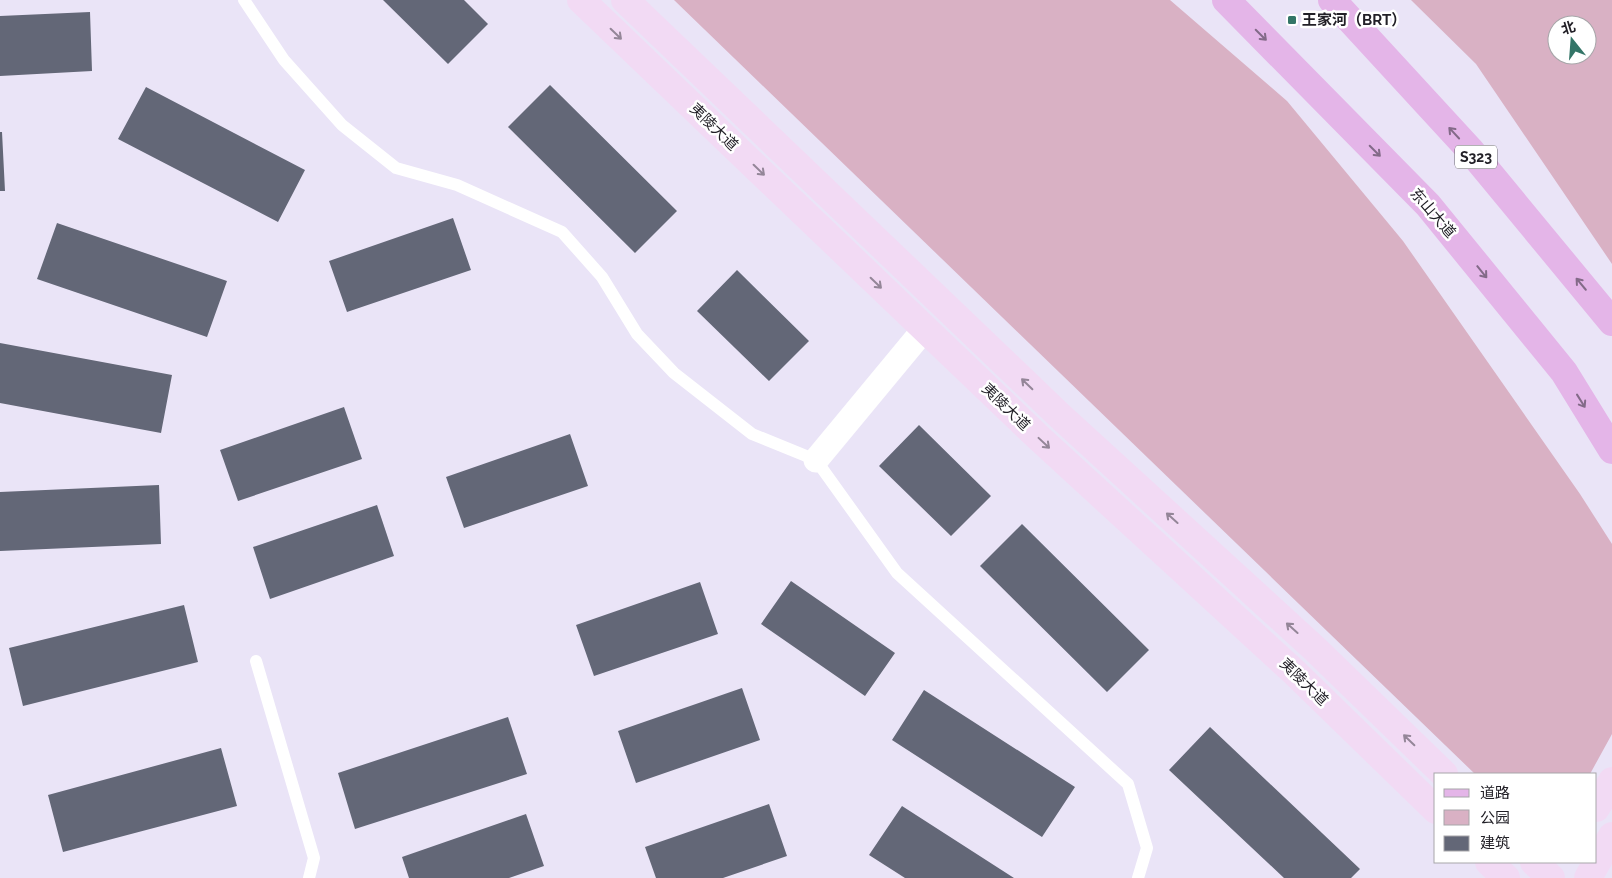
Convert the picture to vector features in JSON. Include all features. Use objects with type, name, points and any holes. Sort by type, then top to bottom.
[{"type":"main road","name":"夷陵大道","points":[[581,0],[1038,438],[1293,671],[1434,808]]},
{"type":"main road","name":"夷陵大道","points":[[625,0],[1060,416],[1315,649],[1443,773]]},
{"type":"main road","name":"东山大道","points":[[1226,0],[1428,205],[1564,372],[1612,450]]},
{"type":"main road","name":"S323","points":[[1332,0],[1470,150],[1612,322]]},
{"type":"main road","points":[[1597,806],[1612,781]]},
{"type":"main road","points":[[1597,862],[1612,836]]},
{"type":"main road","points":[[1490,863],[1506,878]]},
{"type":"main road","points":[[1535,863],[1552,878],[1562,863]]},
{"type":"main road","points":[[1588,878],[1597,863]]},
{"type":"street","points":[[816,460],[922,332],[923,328]]},
{"type":"lane","points":[[244,0],[284,60],[342,125],[396,168],[457,185],[562,232],[602,277],[636,334],[674,373],[752,434],[816,460],[897,573],[1128,784],[1147,848],[1138,878]]},
{"type":"lane","points":[[256,661],[314,858],[310,878]]},
{"type":"green space","points":[[674,0],[1170,0],[1287,101],[1403,241],[1580,494],[1612,544],[1612,734],[1591,773],[1474,773]]},
{"type":"green space","points":[[1411,0],[1612,0],[1612,264],[1476,64]]},
{"type":"building","points":[[383,0],[464,0],[488,24],[448,64]]},
{"type":"building","points":[[90,12],[92,71],[0,76],[0,16]]},
{"type":"building","points":[[550,85],[677,211],[635,253],[508,127]]},
{"type":"building","points":[[146,87],[305,170],[278,222],[118,139]]},
{"type":"building","points":[[0,132],[2,132],[5,191],[0,191]]},
{"type":"building","points":[[453,218],[471,270],[347,312],[329,261]]},
{"type":"building","points":[[57,223],[227,281],[207,337],[37,279]]},
{"type":"building","points":[[737,270],[809,341],[769,381],[697,311]]},
{"type":"building","points":[[0,343],[172,375],[161,433],[0,403]]},
{"type":"building","points":[[344,407],[362,459],[238,501],[220,450]]},
{"type":"building","points":[[919,425],[991,496],[951,536],[879,466]]},
{"type":"building","points":[[570,434],[588,486],[464,528],[446,477]]},
{"type":"building","points":[[159,485],[161,544],[0,551],[0,492]]},
{"type":"building","points":[[377,505],[394,556],[270,599],[253,547]]},
{"type":"building","points":[[1022,524],[1149,650],[1107,692],[980,566]]},
{"type":"building","points":[[791,581],[895,653],[865,696],[761,624]]},
{"type":"building","points":[[700,582],[718,634],[594,676],[576,625]]},
{"type":"building","points":[[184,605],[198,662],[23,706],[9,648]]},
{"type":"building","points":[[742,688],[760,740],[636,783],[618,731]]},
{"type":"building","points":[[924,690],[1075,787],[1042,837],[892,740]]},
{"type":"building","points":[[508,717],[527,774],[355,829],[338,773]]},
{"type":"building","points":[[1210,727],[1360,869],[1351,878],[1284,878],[1169,770]]},
{"type":"building","points":[[221,748],[237,806],[63,852],[48,795]]},
{"type":"building","points":[[769,804],[787,856],[723,878],[656,878],[645,847]]},
{"type":"building","points":[[902,806],[1014,878],[905,878],[869,855]]},
{"type":"building","points":[[526,814],[544,866],[509,878],[409,878],[402,857]]},
{"type":"place","name":"王家河（BRT）","points":[[1292,20]]}]
